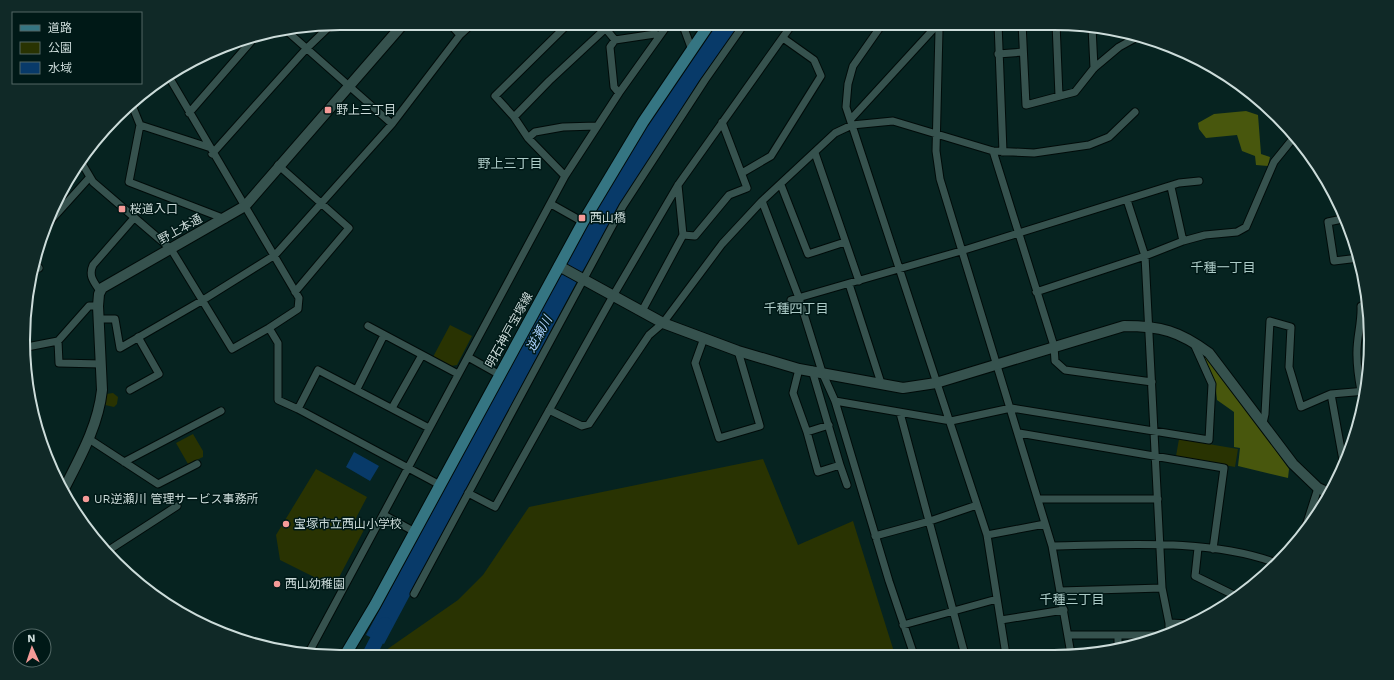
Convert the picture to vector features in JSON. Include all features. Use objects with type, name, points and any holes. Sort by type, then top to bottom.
[{"type":"main road","name":"明石神戸宝塚線","points":[[350,650],[583,222],[636,133],[705,30]]},
{"type":"street","name":"野上本通","points":[[100,291],[105,285],[225,219],[245,206],[278,165],[398,30]]},
{"type":"street","points":[[455,30],[460,35]]},
{"type":"street","points":[[98,319],[115,319],[120,348],[203,300],[275,255],[392,124],[465,30]]},
{"type":"street","points":[[562,30],[495,96],[514,117],[528,138],[565,176]]},
{"type":"street","points":[[514,117],[599,30]]},
{"type":"street","points":[[606,30],[615,40]]},
{"type":"street","points":[[311,648],[565,176],[619,93],[663,30]]},
{"type":"street","points":[[685,30],[692,50]]},
{"type":"street","points":[[414,594],[623,206],[705,80],[740,30]]},
{"type":"street","points":[[468,493],[495,506],[613,296],[678,185],[788,30]]},
{"type":"street","points":[[878,30],[853,66],[848,84],[846,107],[936,383],[951,421],[987,535],[1005,650]]},
{"type":"street","points":[[549,410],[582,426],[590,424],[649,336],[663,323],[722,244],[762,201],[835,134],[852,122],[934,30]]},
{"type":"street","points":[[940,30],[936,151],[940,179],[996,365],[1011,408],[1044,524],[1052,546],[1070,649]]},
{"type":"street","points":[[998,30],[1002,152]]},
{"type":"street","points":[[1022,30],[1026,105],[1075,92],[1094,68],[1119,47],[1131,40]]},
{"type":"street","points":[[1056,30],[1059,96]]},
{"type":"street","points":[[212,154],[306,49],[325,31]]},
{"type":"street","points":[[1092,33],[1094,68]]},
{"type":"street","points":[[291,34],[348,87],[392,124]]},
{"type":"street","points":[[619,93],[614,87],[609,49],[615,40],[655,34],[659,36]]},
{"type":"street","points":[[742,173],[771,156],[821,76],[814,60],[783,38]]},
{"type":"street","points":[[189,113],[249,44]]},
{"type":"street","points":[[998,54],[1023,52]]},
{"type":"street","points":[[83,166],[90,178],[134,218],[171,248],[232,349],[269,328],[298,309],[299,298],[275,255],[212,154],[170,81]]},
{"type":"street","points":[[134,109],[140,125],[129,182],[225,219]]},
{"type":"street","points":[[852,122],[893,121],[993,151],[1034,153],[1089,145],[1109,137],[1135,112]]},
{"type":"street","points":[[683,235],[695,236],[729,195],[747,188],[722,122]]},
{"type":"street","points":[[140,125],[208,147]]},
{"type":"street","points":[[528,138],[535,132],[570,127],[597,126]]},
{"type":"street","points":[[1036,292],[1145,256],[1184,241],[1205,235],[1237,232],[1246,227],[1274,162],[1291,141]]},
{"type":"street","points":[[993,151],[1017,233],[1054,346],[1055,361],[1065,370],[1152,382]]},
{"type":"street","points":[[815,153],[844,242],[859,281]]},
{"type":"street","points":[[278,165],[349,228],[295,292]]},
{"type":"street","points":[[57,214],[90,178]]},
{"type":"street","points":[[791,300],[961,251],[1171,187],[1179,183],[1199,181]]},
{"type":"street","points":[[642,311],[683,235],[678,185]]},
{"type":"street","points":[[780,185],[808,254],[844,242]]},
{"type":"street","points":[[1171,187],[1184,241]]},
{"type":"street","points":[[1127,200],[1145,256],[1150,326],[1162,588],[1169,628]]},
{"type":"street","points":[[762,201],[799,298],[829,425],[847,485]]},
{"type":"street","points":[[551,204],[583,222]]},
{"type":"street","points":[[66,485],[89,439],[101,402],[102,390],[98,319],[100,291],[92,280],[91,270],[93,265],[134,218]]},
{"type":"street","points":[[1339,220],[1328,222],[1334,261],[1353,259]]},
{"type":"street","points":[[559,266],[584,278],[613,296],[663,323],[738,352],[799,369],[817,371],[903,388],[936,383],[1124,326],[1150,326],[1177,333],[1193,341],[1209,353],[1293,464],[1318,488],[1324,491]]},
{"type":"street","points":[[850,284],[882,383]]},
{"type":"street","points":[[30,346],[58,341],[89,306],[98,306]]},
{"type":"street","points":[[1361,380],[1357,356],[1359,332],[1362,320],[1362,306]]},
{"type":"street","points":[[1263,423],[1265,414],[1270,321],[1291,327],[1289,367],[1301,407],[1331,394],[1359,391]]},
{"type":"street","points":[[368,326],[458,374]]},
{"type":"street","points":[[269,328],[278,343],[278,400],[298,408],[440,485]]},
{"type":"street","points":[[357,389],[384,335]]},
{"type":"street","points":[[130,390],[159,374],[138,337]]},
{"type":"street","points":[[704,338],[695,363],[719,438],[760,426],[738,352]]},
{"type":"street","points":[[58,341],[59,363],[101,364]]},
{"type":"street","points":[[835,401],[951,421],[1011,408],[1208,440],[1212,384],[1193,341]]},
{"type":"street","points":[[392,408],[422,355]]},
{"type":"street","points":[[468,357],[500,374]]},
{"type":"street","points":[[799,369],[793,393],[807,432],[818,472],[840,465]]},
{"type":"street","points":[[298,408],[318,370],[357,389],[429,428]]},
{"type":"street","points":[[817,371],[835,401],[912,650]]},
{"type":"street","points":[[1331,394],[1342,454]]},
{"type":"street","points":[[124,462],[221,411]]},
{"type":"street","points":[[900,413],[964,650]]},
{"type":"street","points":[[807,432],[829,425]]},
{"type":"street","points":[[1018,433],[1224,468],[1213,549]]},
{"type":"street","points":[[89,439],[158,484],[197,464]]},
{"type":"street","points":[[1309,516],[1318,488]]},
{"type":"street","points":[[1038,499],[1158,499]]},
{"type":"street","points":[[876,536],[930,521],[977,505]]},
{"type":"street","points":[[111,549],[177,506]]},
{"type":"street","points":[[384,515],[415,532]]},
{"type":"street","points":[[987,535],[1044,524]]},
{"type":"street","points":[[1052,546],[1160,544],[1253,554],[1271,561]]},
{"type":"street","points":[[1198,548],[1196,576],[1232,594]]},
{"type":"street","points":[[1060,591],[1162,588]]},
{"type":"street","points":[[904,625],[997,598]]},
{"type":"street","points":[[1001,620],[1064,610]]},
{"type":"street","points":[[1169,623],[1179,623]]},
{"type":"street","points":[[1118,635],[1118,643]]},
{"type":"street","points":[[1069,636],[1150,635]]},
{"type":"green space","points":[[1246,111],[1258,115],[1261,154],[1270,157],[1268,166],[1256,165],[1255,156],[1242,151],[1237,135],[1206,138],[1199,129],[1198,123],[1214,114]]},
{"type":"green space","points":[[450,325],[472,336],[457,365],[451,366],[433,357]]},
{"type":"green space","points":[[1201,351],[1209,357],[1289,469],[1288,478],[1238,466],[1240,448],[1234,447],[1234,412],[1217,400],[1215,382]]},
{"type":"green space","points":[[113,393],[118,397],[117,404],[114,407],[105,405],[106,394]]},
{"type":"green space","points":[[193,434],[203,451],[203,457],[188,464],[176,443]]},
{"type":"green space","points":[[1179,439],[1238,449],[1235,467],[1176,456]]},
{"type":"green space","points":[[763,459],[798,545],[853,521],[893,650],[386,650],[458,600],[483,575],[529,507]]},
{"type":"green space","points":[[316,469],[367,497],[355,520],[366,526],[334,587],[280,560],[276,535]]},
{"type":"water","points":[[711,30],[736,30],[699,81],[582,272],[384,644],[366,635],[566,263],[640,133]]},
{"type":"water","points":[[354,452],[379,466],[370,481],[346,467]]},
{"type":"waterway","name":"逆瀬川","points":[[372,650],[385,624]]},
{"type":"place","name":"野上三丁目","points":[[328,110]]},
{"type":"place","name":"桜道入口","points":[[122,209]]},
{"type":"place","name":"西山橋","points":[[582,218]]},
{"type":"place","name":"UR逆瀬川 管理サービス事務所","points":[[86,499]]},
{"type":"place","name":"宝塚市立西山小学校","points":[[286,524]]},
{"type":"place","name":"西山幼稚園","points":[[277,584]]},
{"type":"district","name":"野上三丁目","points":[[510,163]]},
{"type":"district","name":"千種一丁目","points":[[1223,267]]},
{"type":"district","name":"千種四丁目","points":[[796,308]]},
{"type":"district","name":"千種三丁目","points":[[1072,599]]}]
